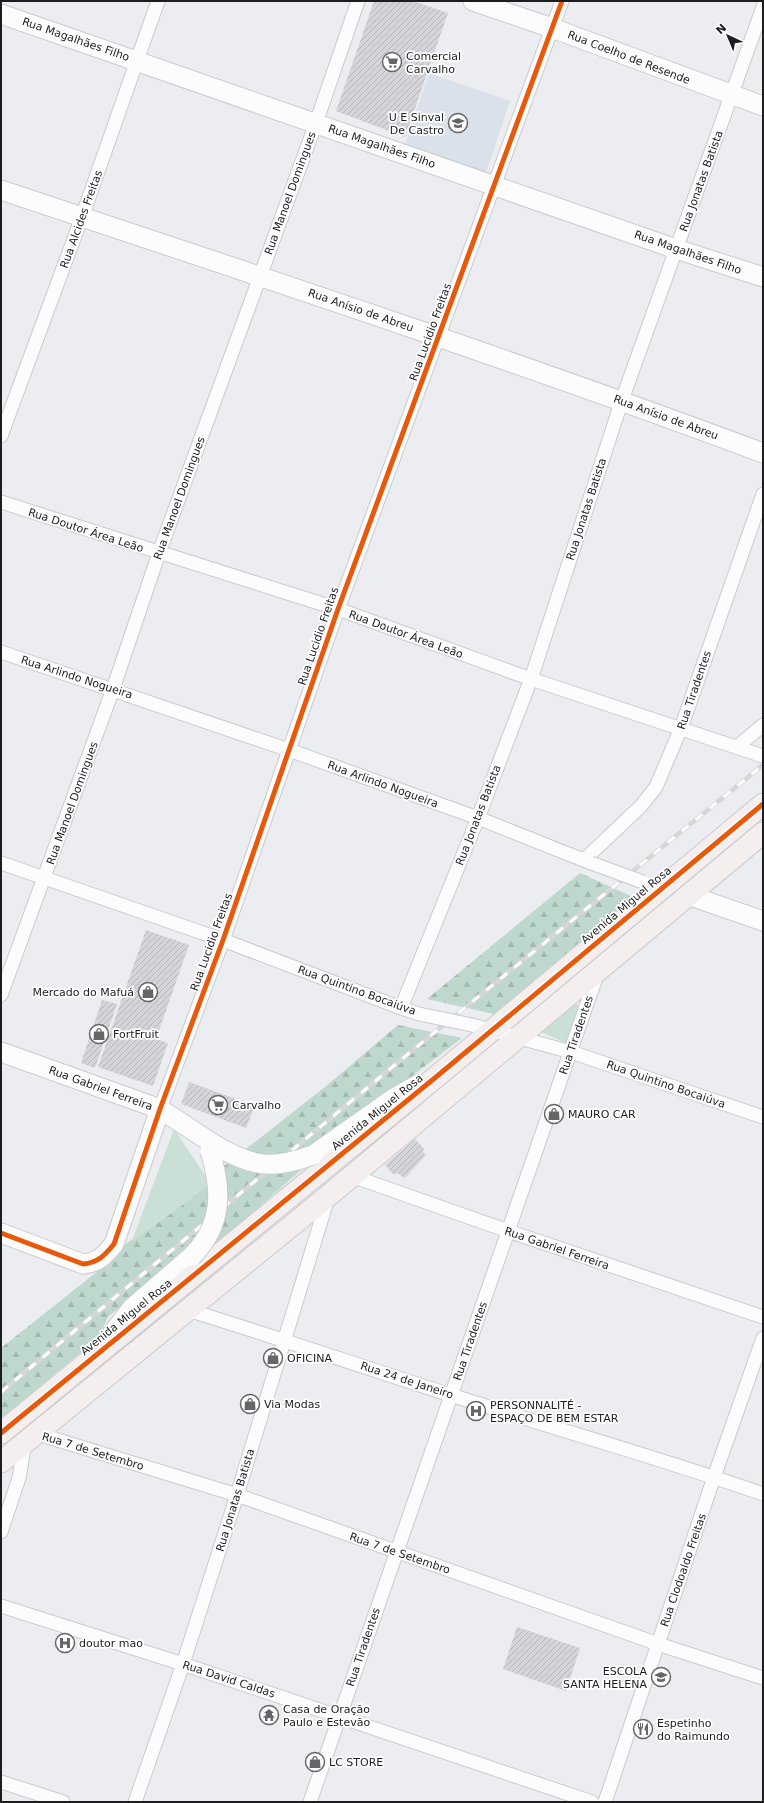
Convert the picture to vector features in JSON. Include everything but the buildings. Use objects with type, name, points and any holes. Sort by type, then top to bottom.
[{"type":"main road","name":"Rua Coelho de Resende","points":[[473,1],[552,28],[732,96],[763,106]]},
{"type":"main road","name":"Rua Magalhães Filho","points":[[1,14],[494,184],[676,249],[763,277]]},
{"type":"main road","name":"Rua Anísio de Abreu","points":[[1,190],[440,337],[622,400],[763,453]]},
{"type":"main road","name":"Avenida Miguel Rosa","points":[[1,1432],[492,1030],[763,804]]},
{"type":"main road","points":[[1,1462],[328,1196],[763,833]]},
{"type":"main road","name":"Rua Arlindo Nogueira","points":[[688,896],[763,921]]},
{"type":"main road","name":"Rua Gabriel Ferreira","points":[[1,1052],[160,1109],[209,1144],[235,1157],[258,1164],[281,1164],[313,1155],[394,1098],[412,1087],[436,1076]]},
{"type":"main road","name":"Rua Lucidio Freitas","points":[[1,1232],[83,1264],[92,1263],[104,1256],[114,1244],[160,1109]]},
{"type":"main road","points":[[99,1352],[132,1308],[192,1256],[206,1239],[216,1214],[219,1201],[217,1174],[209,1144]]},
{"type":"street","name":"Rua Alcides Freitas","points":[[1,436],[82,217],[158,1]]},
{"type":"street","name":"Rua Manoel Domingues","points":[[1,995],[113,689],[159,553],[316,123],[358,1]]},
{"type":"street","name":"Rua Lucidio Freitas","points":[[160,1109],[223,940],[338,610],[440,337],[494,184],[562,1]]},
{"type":"street","name":"Rua Jonatas Batista","points":[[401,1008],[478,818],[531,679],[622,400],[763,7]]},
{"type":"street","name":"Rua Tiradentes","points":[[588,862],[641,806],[656,787],[681,728],[763,494]]},
{"type":"street","name":"Rua Doutor Área Leão","points":[[1,502],[338,610],[531,679],[763,756]]},
{"type":"street","name":"Rua Arlindo Nogueira","points":[[1,652],[289,750],[478,818],[588,862],[643,882],[688,896]]},
{"type":"street","points":[[736,747],[763,725]]},
{"type":"street","name":"Rua Quintino Bocaiúva","points":[[1,863],[223,940],[401,1008],[419,1014],[518,1036],[571,1052],[763,1117]]},
{"type":"street","name":"Rua Tiradentes","points":[[310,1802],[598,971]]},
{"type":"street","name":"Rua Gabriel Ferreira","points":[[352,1176],[508,1231],[763,1317]]},
{"type":"street","name":"Rua Jonatas Batista","points":[[135,1802],[183,1664],[237,1495],[283,1339],[328,1196]]},
{"type":"street","name":"Rua 24 de Janeiro","points":[[188,1310],[283,1339],[451,1395],[714,1477],[763,1494]]},
{"type":"street","name":"Rua Clodoaldo Freitas","points":[[605,1802],[714,1477],[763,1338]]},
{"type":"street","points":[[1,1532],[20,1478],[30,1438]]},
{"type":"street","name":"Rua 7 de Setembro","points":[[30,1438],[237,1495],[658,1644],[763,1678]]},
{"type":"street","name":"Rua David Caldas","points":[[1,1606],[340,1716],[592,1802]]},
{"type":"street","points":[[1,1782],[63,1802]]},
{"type":"shaded area","name":"U E Sinval De Castro","points":[[429,73],[510,101],[486,173],[405,144]]},
{"type":"green space","points":[[580,873],[633,897],[494,1014],[427,999]]},
{"type":"green space","points":[[573,1003],[578,1005],[578,1008],[566,1043],[541,1032]]},
{"type":"green space","points":[[398,1025],[462,1038],[325,1142],[306,1152],[301,1170],[210,1250],[194,1248],[108,1317],[98,1338],[1,1419],[1,1348],[98,1271],[115,1253],[325,1087]]},
{"type":"green space","points":[[174,1129],[211,1184],[131,1243]]},
{"type":"railway","points":[[1,1392],[408,1054],[763,765]]},
{"type":"cycle path","points":[[1,1233],[83,1264],[93,1262],[101,1258],[114,1244],[160,1109],[223,940],[338,609],[562,1]]},
{"type":"cycle path","points":[[1,1433],[436,1077],[763,804]]},
{"type":"place","name":"Comercial Carvalho","points":[[392,62]]},
{"type":"place","name":"U E Sinval De Castro","points":[[458,123]]},
{"type":"place","name":"Mercado do Mafuá","points":[[148,992]]},
{"type":"place","name":"FortFruit","points":[[99,1034]]},
{"type":"place","name":"Carvalho","points":[[218,1105]]},
{"type":"place","name":"MAURO CAR","points":[[554,1114]]},
{"type":"place","name":"OFICINA","points":[[273,1358]]},
{"type":"place","name":"Via Modas","points":[[250,1404]]},
{"type":"place","name":"PERSONNALITÉ - ESPAÇO DE BEM ESTAR","points":[[476,1411]]},
{"type":"place","name":"doutor mao","points":[[65,1643]]},
{"type":"place","name":"ESCOLA SANTA HELENA","points":[[661,1677]]},
{"type":"place","name":"Casa de Oração Paulo e Estevão","points":[[269,1715]]},
{"type":"place","name":"Espetinho do Raimundo","points":[[643,1729]]},
{"type":"place","name":"LC STORE","points":[[315,1762]]}]
